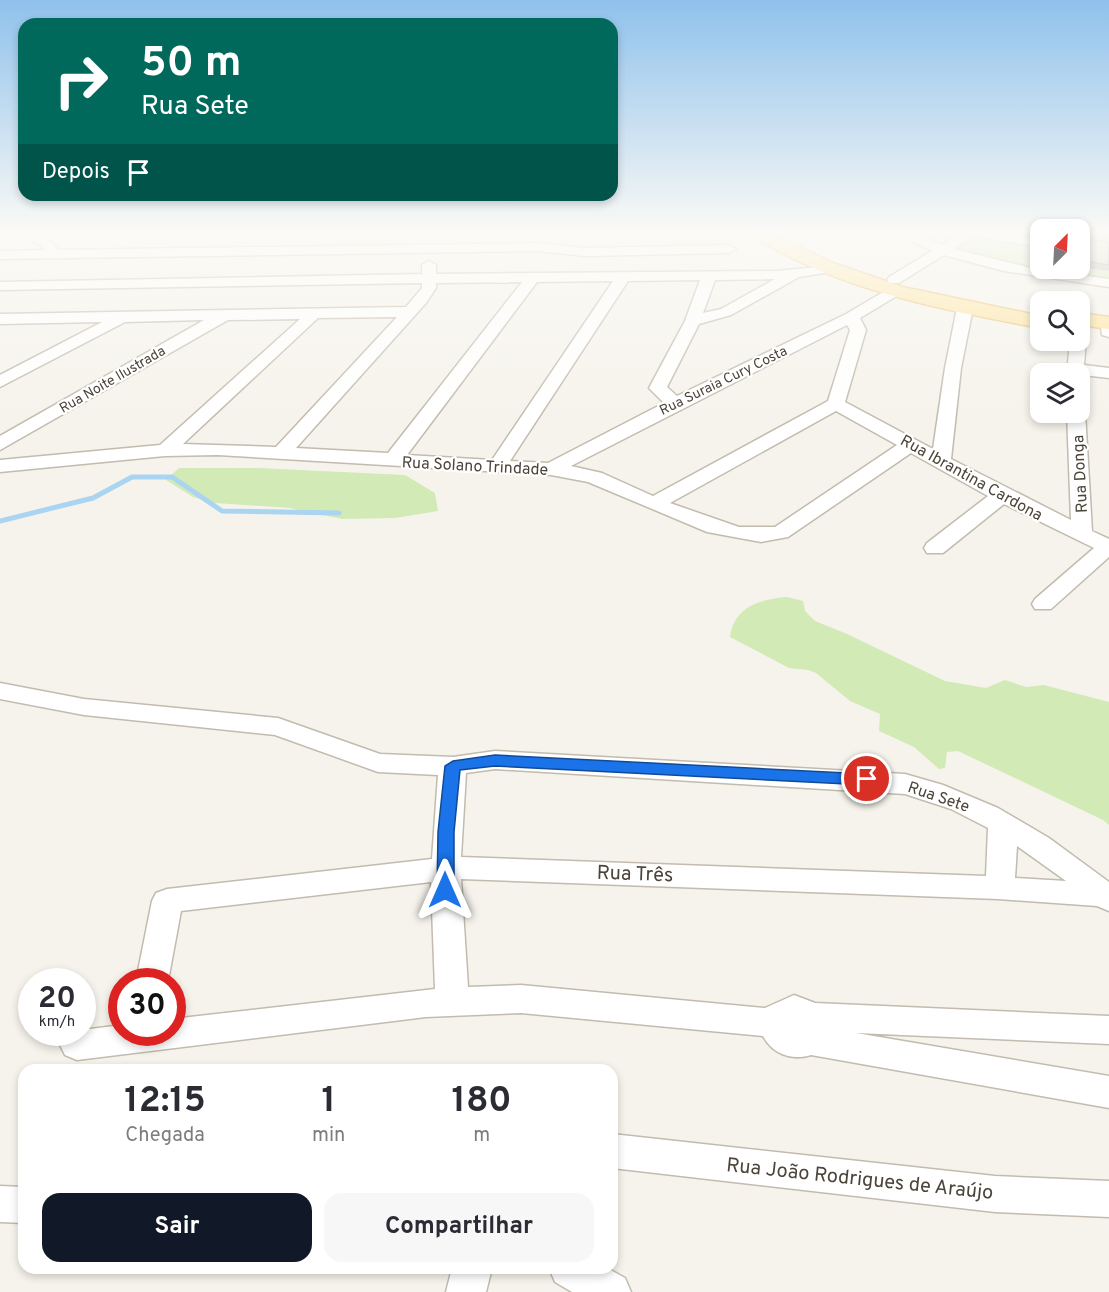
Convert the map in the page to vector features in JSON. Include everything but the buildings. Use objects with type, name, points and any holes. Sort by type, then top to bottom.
[{"type":"main road","points":[[921,294],[965,308],[1030,320]]},
{"type":"main road","points":[[939,294],[1030,312]]},
{"type":"main road","points":[[1090,323],[1109,328]]},
{"type":"main road","points":[[1090,329],[1109,328]]},
{"type":"street","points":[[0,328],[69,294]]},
{"type":"street","points":[[280,454],[424,294]]},
{"type":"street","points":[[393,460],[520,294]]},
{"type":"street","points":[[498,465],[612,294]]},
{"type":"street","points":[[675,404],[658,388],[695,315],[702,294]]},
{"type":"street","points":[[695,315],[716,316],[761,294]]},
{"type":"street","name":"Rua Suraia Cury Costa","points":[[551,469],[675,404],[851,317],[882,294]]},
{"type":"street","points":[[941,460],[953,368],[965,308]]},
{"type":"street","points":[[0,319],[410,312]]},
{"type":"street","points":[[165,450],[314,314]]},
{"type":"street","name":"Rua Noite Ilustrada","points":[[0,444],[225,315]]},
{"type":"street","points":[[0,382],[124,316]]},
{"type":"street","points":[[653,504],[836,404],[858,330],[851,317]]},
{"type":"street","points":[[1090,372],[1109,373]]},
{"type":"street","name":"Rua Ibrantina Cardona","points":[[836,404],[1002,495],[1108,547]]},
{"type":"street","name":"Rua Donga","points":[[1077,423],[1082,536]]},
{"type":"street","name":"Rua Solano Trindade","points":[[0,466],[165,450],[218,449],[551,469],[590,476],[653,504],[747,535],[774,535],[912,444]]},
{"type":"street","points":[[935,548],[1002,495]]},
{"type":"street","points":[[1043,604],[1108,547]]},
{"type":"street","name":"Rua Sete","points":[[0,691],[84,707],[278,727],[378,763],[453,766],[495,760],[886,781],[946,795],[1002,823],[1035,843],[1107,897]]},
{"type":"street","points":[[453,766],[445,869],[453,1001]]},
{"type":"street","points":[[998,888],[1003,867],[1002,823]]},
{"type":"street","name":"Rua Três","points":[[154,968],[167,901],[445,869],[485,867],[998,888],[1107,897]]},
{"type":"street","points":[[186,1030],[453,1001],[521,999],[775,1023],[784,1039],[803,1044],[811,1029]]},
{"type":"street","points":[[811,1029],[1109,1030]]},
{"type":"street","points":[[811,1029],[1109,1092]]},
{"type":"street","name":"Rua João Rodrigues de Araújo","points":[[618,1152],[995,1194],[1109,1199]]},
{"type":"street","points":[[0,1204],[18,1205]]},
{"type":"street","points":[[466,1292],[470,1274]]},
{"type":"street","points":[[580,1274],[611,1292]]},
{"type":"green space","points":[[179,468],[258,468],[405,475],[435,493],[438,511],[395,518],[342,519],[290,508],[215,503],[193,497],[166,480]]},
{"type":"green space","points":[[787,597],[803,601],[805,611],[815,621],[945,681],[986,688],[1005,680],[1026,687],[1044,685],[1109,702],[1109,825],[1103,820],[958,751],[947,752],[945,768],[939,769],[914,747],[879,731],[880,714],[850,701],[816,673],[789,668],[730,637],[737,618],[750,606]]},
{"type":"waterway","points":[[0,521],[93,498],[132,477],[172,477],[222,511],[339,513]]},
{"type":"route","points":[[445,890],[446,832],[453,766],[495,760],[867,779]]}]
